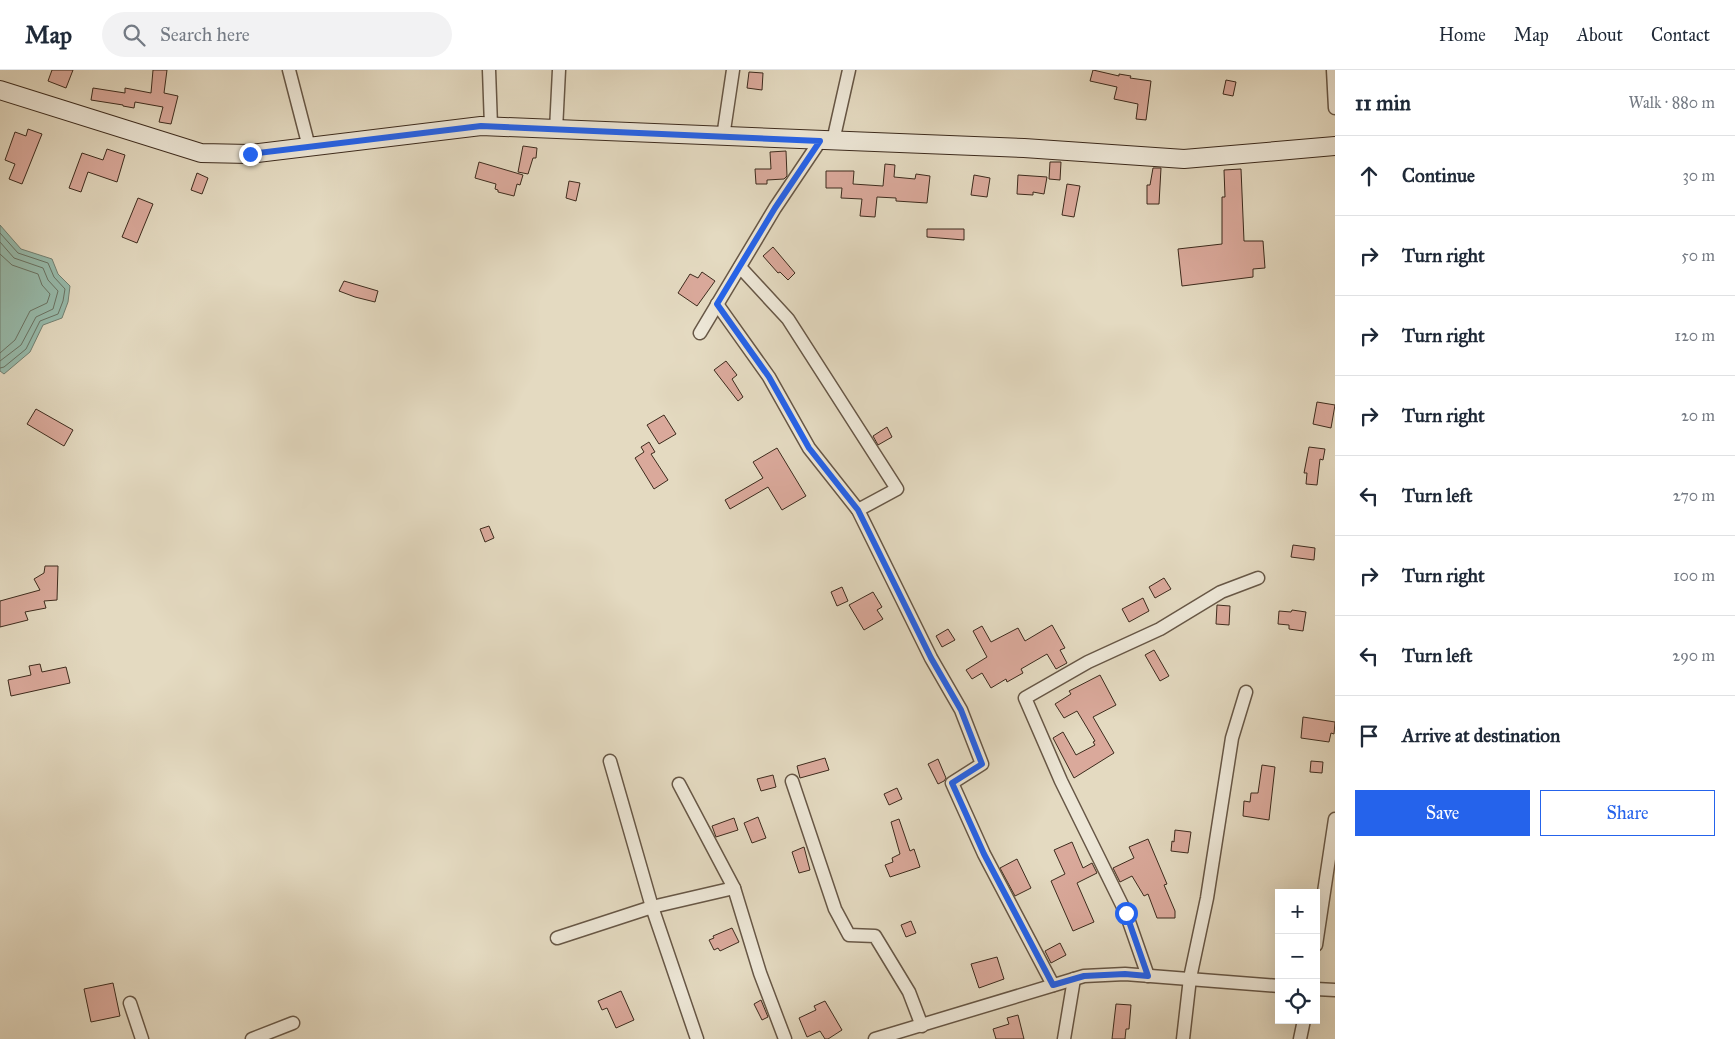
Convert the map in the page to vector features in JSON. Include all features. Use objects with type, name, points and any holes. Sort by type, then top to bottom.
[{"type":"street","points":[[288,70],[309,147]]},
{"type":"street","points":[[489,70],[491,126]]},
{"type":"street","points":[[556,130],[559,70]]},
{"type":"street","points":[[723,137],[733,70]]},
{"type":"street","points":[[700,332],[775,208],[827,141],[849,70]]},
{"type":"street","points":[[1333,70],[1335,108]]},
{"type":"street","points":[[0,90],[201,153],[250,154],[481,126],[1024,148],[1184,160],[1335,146]]},
{"type":"street","points":[[740,267],[788,319],[897,490],[858,510]]},
{"type":"street","points":[[717,304],[769,377],[809,448],[858,510],[931,658],[961,710],[982,764],[952,783],[984,854],[1053,985]]},
{"type":"street","points":[[1148,976],[1126,913],[1061,781],[1025,698],[1088,662],[1160,629],[1221,592],[1258,578]]},
{"type":"street","points":[[1183,1039],[1190,978],[1207,898],[1232,738],[1246,692]]},
{"type":"street","points":[[610,761],[652,907],[698,1039]]},
{"type":"street","points":[[792,781],[835,909],[849,935],[875,936],[910,992],[922,1026]]},
{"type":"street","points":[[679,784],[734,888],[760,973],[785,1039]]},
{"type":"street","points":[[1318,934],[1335,819]]},
{"type":"street","points":[[558,938],[652,907],[734,888]]},
{"type":"street","points":[[883,1038],[1084,976],[1117,974],[1275,986]]},
{"type":"street","points":[[1064,1039],[1074,979]]},
{"type":"street","points":[[1320,989],[1335,990]]},
{"type":"street","points":[[130,1003],[142,1039]]},
{"type":"street","points":[[252,1039],[292,1023]]},
{"type":"street","points":[[1300,1039],[1303,1024]]},
{"type":"water","points":[[0,225],[21,249],[52,259],[58,274],[70,286],[68,302],[62,318],[43,325],[30,352],[4,374],[0,371]]},
{"type":"building","points":[[52,70],[73,70],[66,88],[48,81]]},
{"type":"building","points":[[153,70],[167,70],[164,93],[178,96],[171,124],[159,122],[163,107],[135,102],[134,108],[91,100],[93,88],[125,93],[125,88],[151,93]]},
{"type":"building","points":[[1093,70],[1151,81],[1146,120],[1136,119],[1138,104],[1114,99],[1117,87],[1090,81]]},
{"type":"building","points":[[749,72],[763,73],[762,90],[747,88]]},
{"type":"building","points":[[1226,80],[1236,82],[1233,96],[1223,94]]},
{"type":"building","points":[[28,129],[42,134],[22,184],[9,179],[15,164],[5,160],[15,132],[26,136]]},
{"type":"building","points":[[523,146],[537,148],[536,158],[533,158],[528,174],[518,172]]},
{"type":"building","points":[[107,149],[125,155],[117,182],[88,172],[81,192],[69,188],[82,153],[103,160]]},
{"type":"building","points":[[786,151],[787,176],[784,179],[767,180],[767,184],[756,184],[755,169],[771,169],[770,152]]},
{"type":"building","points":[[479,162],[523,175],[520,185],[517,184],[514,196],[498,192],[495,189],[496,184],[475,178]]},
{"type":"building","points":[[1050,162],[1061,162],[1060,180],[1049,179]]},
{"type":"building","points":[[885,164],[895,165],[894,177],[915,179],[916,174],[930,176],[927,203],[896,201],[896,198],[877,197],[875,217],[860,216],[862,199],[841,198],[842,188],[826,188],[826,171],[854,171],[853,184],[883,186]]},
{"type":"building","points":[[1153,168],[1161,168],[1159,204],[1147,204],[1147,185],[1150,185]]},
{"type":"building","points":[[1241,169],[1244,241],[1263,241],[1265,268],[1253,269],[1253,277],[1182,286],[1178,249],[1222,244],[1222,197],[1225,197],[1224,170]]},
{"type":"building","points":[[197,173],[208,178],[202,194],[191,190]]},
{"type":"building","points":[[974,175],[990,178],[987,197],[971,195]]},
{"type":"building","points":[[1018,175],[1047,177],[1044,194],[1033,192],[1033,195],[1017,194]]},
{"type":"building","points":[[569,181],[580,183],[576,201],[566,198]]},
{"type":"building","points":[[1067,184],[1080,186],[1074,217],[1062,215]]},
{"type":"building","points":[[138,198],[153,204],[137,243],[122,237]]},
{"type":"building","points":[[927,229],[964,229],[964,240],[927,237]]},
{"type":"building","points":[[773,247],[795,273],[788,280],[780,272],[778,273],[763,256]]},
{"type":"building","points":[[702,272],[715,281],[697,306],[678,293],[690,274],[698,278]]},
{"type":"building","points":[[344,281],[378,291],[375,302],[339,291]]},
{"type":"building","points":[[726,361],[737,375],[732,379],[743,397],[738,401],[714,370]]},
{"type":"building","points":[[1317,402],[1335,405],[1331,428],[1313,424]]},
{"type":"building","points":[[36,409],[73,430],[64,446],[27,424]]},
{"type":"building","points":[[664,415],[676,434],[659,444],[647,425]]},
{"type":"building","points":[[887,427],[892,437],[878,445],[873,436]]},
{"type":"building","points":[[649,442],[655,452],[651,454],[668,480],[654,489],[635,458],[644,452],[641,447]]},
{"type":"building","points":[[1309,447],[1325,449],[1323,460],[1320,459],[1317,485],[1306,484],[1307,473],[1304,473]]},
{"type":"building","points":[[777,448],[806,496],[782,510],[768,487],[730,509],[725,500],[763,478],[753,462]]},
{"type":"building","points":[[489,526],[494,538],[485,542],[480,529]]},
{"type":"building","points":[[1293,545],[1315,548],[1314,560],[1291,557]]},
{"type":"building","points":[[45,566],[58,566],[57,600],[44,601],[46,608],[25,612],[28,620],[0,627],[0,601],[40,590],[34,579],[44,573]]},
{"type":"building","points":[[1164,578],[1171,589],[1155,598],[1149,587]]},
{"type":"building","points":[[842,587],[848,601],[837,606],[831,592]]},
{"type":"building","points":[[873,592],[882,607],[877,610],[883,619],[864,630],[849,605]]},
{"type":"building","points":[[1143,598],[1149,611],[1129,622],[1122,609]]},
{"type":"building","points":[[1217,605],[1230,606],[1229,625],[1216,624]]},
{"type":"building","points":[[1292,610],[1306,612],[1303,631],[1289,629],[1289,625],[1278,624],[1279,611],[1291,612]]},
{"type":"building","points":[[1052,625],[1065,648],[1060,650],[1067,663],[1056,669],[1047,654],[1021,669],[1023,673],[1007,682],[1006,679],[991,688],[982,673],[972,679],[966,670],[987,657],[973,631],[982,626],[991,642],[1018,628],[1025,641]]},
{"type":"building","points":[[948,629],[955,640],[942,647],[936,636]]},
{"type":"building","points":[[1154,650],[1169,676],[1160,681],[1145,655]]},
{"type":"building","points":[[40,664],[42,672],[66,667],[70,683],[11,696],[8,680],[31,675],[29,666]]},
{"type":"building","points":[[1100,675],[1116,705],[1093,717],[1114,753],[1074,778],[1053,738],[1063,732],[1076,755],[1095,745],[1093,742],[1095,741],[1077,711],[1064,718],[1055,704],[1071,694],[1069,691]]},
{"type":"building","points":[[1303,717],[1335,722],[1334,734],[1331,733],[1329,742],[1301,738]]},
{"type":"building","points":[[825,758],[829,770],[800,778],[797,766]]},
{"type":"building","points":[[938,759],[946,778],[938,784],[928,764]]},
{"type":"building","points":[[1311,761],[1323,762],[1322,773],[1310,772]]},
{"type":"building","points":[[1262,765],[1275,767],[1269,820],[1243,816],[1244,801],[1250,802],[1251,793],[1258,793]]},
{"type":"building","points":[[773,775],[776,787],[761,791],[757,779]]},
{"type":"building","points":[[897,788],[902,799],[889,805],[884,794]]},
{"type":"building","points":[[758,817],[766,838],[752,843],[744,823]]},
{"type":"building","points":[[734,818],[738,830],[716,837],[712,826]]},
{"type":"building","points":[[899,819],[910,851],[914,849],[920,867],[890,877],[885,865],[893,862],[892,858],[900,854],[891,822]]},
{"type":"building","points":[[1175,830],[1191,832],[1188,853],[1171,851]]},
{"type":"building","points":[[1148,839],[1167,884],[1164,885],[1175,911],[1175,918],[1157,918],[1148,894],[1144,896],[1132,876],[1120,882],[1113,868],[1134,858],[1129,847]]},
{"type":"building","points":[[1072,842],[1083,868],[1092,863],[1097,873],[1077,883],[1094,922],[1073,931],[1051,881],[1065,874],[1054,850]]},
{"type":"building","points":[[804,847],[810,870],[799,873],[792,852]]},
{"type":"building","points":[[1017,859],[1031,888],[1015,896],[1000,868]]},
{"type":"building","points":[[911,921],[916,933],[906,937],[901,925]]},
{"type":"building","points":[[732,928],[739,942],[720,951],[718,948],[714,950],[709,940],[714,938],[713,936]]},
{"type":"building","points":[[1060,943],[1066,955],[1051,963],[1045,951]]},
{"type":"building","points":[[997,957],[1004,979],[979,988],[971,964]]},
{"type":"building","points":[[113,983],[120,1016],[91,1022],[84,989]]},
{"type":"building","points":[[621,991],[634,1020],[616,1028],[607,1008],[602,1010],[598,1001]]},
{"type":"building","points":[[761,1000],[768,1017],[762,1020],[754,1004]]},
{"type":"building","points":[[825,1001],[842,1030],[828,1039],[825,1039],[820,1031],[807,1037],[799,1018],[816,1010],[814,1006]]},
{"type":"building","points":[[1116,1004],[1131,1005],[1129,1029],[1126,1029],[1125,1039],[1112,1039]]},
{"type":"building","points":[[1018,1015],[1024,1039],[996,1039],[993,1029],[1009,1024],[1007,1018]]},
{"type":"route","points":[[250,154],[481,126],[820,141],[775,208],[717,304],[769,377],[809,448],[858,510],[931,658],[961,710],[982,764],[952,783],[984,854],[1053,985],[1084,976],[1125,974],[1148,976],[1126,913]]}]
